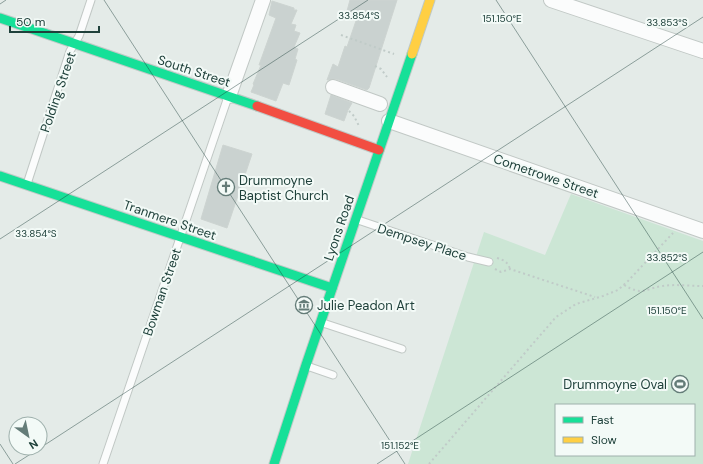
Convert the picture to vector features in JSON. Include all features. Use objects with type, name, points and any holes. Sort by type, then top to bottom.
[{"type":"street","name":"Bowman Street","points":[[229,97],[263,0]]},
{"type":"street","name":"Lyons Road","points":[[275,462],[306,365],[430,0]]},
{"type":"street","points":[[551,0],[703,51]]},
{"type":"street","name":"South Street","points":[[0,18],[379,150]]},
{"type":"street","points":[[333,87],[380,104]]},
{"type":"street","name":"Cometrowe Street","points":[[389,121],[703,231]]},
{"type":"street","name":"Tranmere Street","points":[[0,176],[27,184],[180,238],[332,288]]},
{"type":"street","points":[[275,462],[286,464]]},
{"type":"lane","name":"Polding Street","points":[[27,184],[70,51],[78,36],[91,0]]},
{"type":"lane","name":"Bowman Street","points":[[103,464],[229,97]]},
{"type":"lane","name":"Dempsey Place","points":[[356,220],[468,257],[489,262]]},
{"type":"lane","points":[[321,322],[402,349]]},
{"type":"lane","points":[[306,365],[334,375]]},
{"type":"path","points":[[341,35],[396,54]]},
{"type":"path","points":[[375,66],[381,69],[388,78]]},
{"type":"path","points":[[348,111],[354,116],[361,130]]},
{"type":"path","points":[[429,464],[556,317],[576,304],[618,290],[682,224]]},
{"type":"path","points":[[510,269],[508,264],[503,259],[495,257],[489,262],[493,268],[501,272],[510,269],[596,298]]},
{"type":"path","points":[[624,285],[634,290],[645,291],[662,286],[703,286]]},
{"type":"green space","points":[[571,194],[703,241],[703,464],[408,464],[484,232],[545,255]]},
{"type":"building","points":[[350,0],[397,0],[369,88],[367,90],[336,79],[327,80],[333,64],[338,67],[345,46],[347,47],[358,15],[347,11]]},
{"type":"building","points":[[272,1],[297,10],[291,24],[296,25],[294,31],[300,33],[294,47],[298,49],[295,59],[297,60],[289,85],[283,83],[276,101],[251,92],[276,18],[269,15]]},
{"type":"building","points":[[331,95],[352,103],[344,121],[325,114]]},
{"type":"building","name":"Drummoyne Baptist Church","points":[[223,145],[252,154],[227,228],[201,219]]},
{"type":"traffic: fast","points":[[0,18],[257,106]]},
{"type":"traffic: fast","points":[[274,464],[306,365],[412,54]]},
{"type":"traffic: fast","points":[[0,176],[332,288]]},
{"type":"traffic: slow","points":[[412,54],[430,0]]},
{"type":"traffic: jam","points":[[257,106],[379,150]]},
{"type":"place","name":"Drummoyne Baptist Church","points":[[226,187]]},
{"type":"place","name":"Julie Peadon Art","points":[[304,305]]},
{"type":"place","name":"Drummoyne Oval","points":[[680,384]]}]
